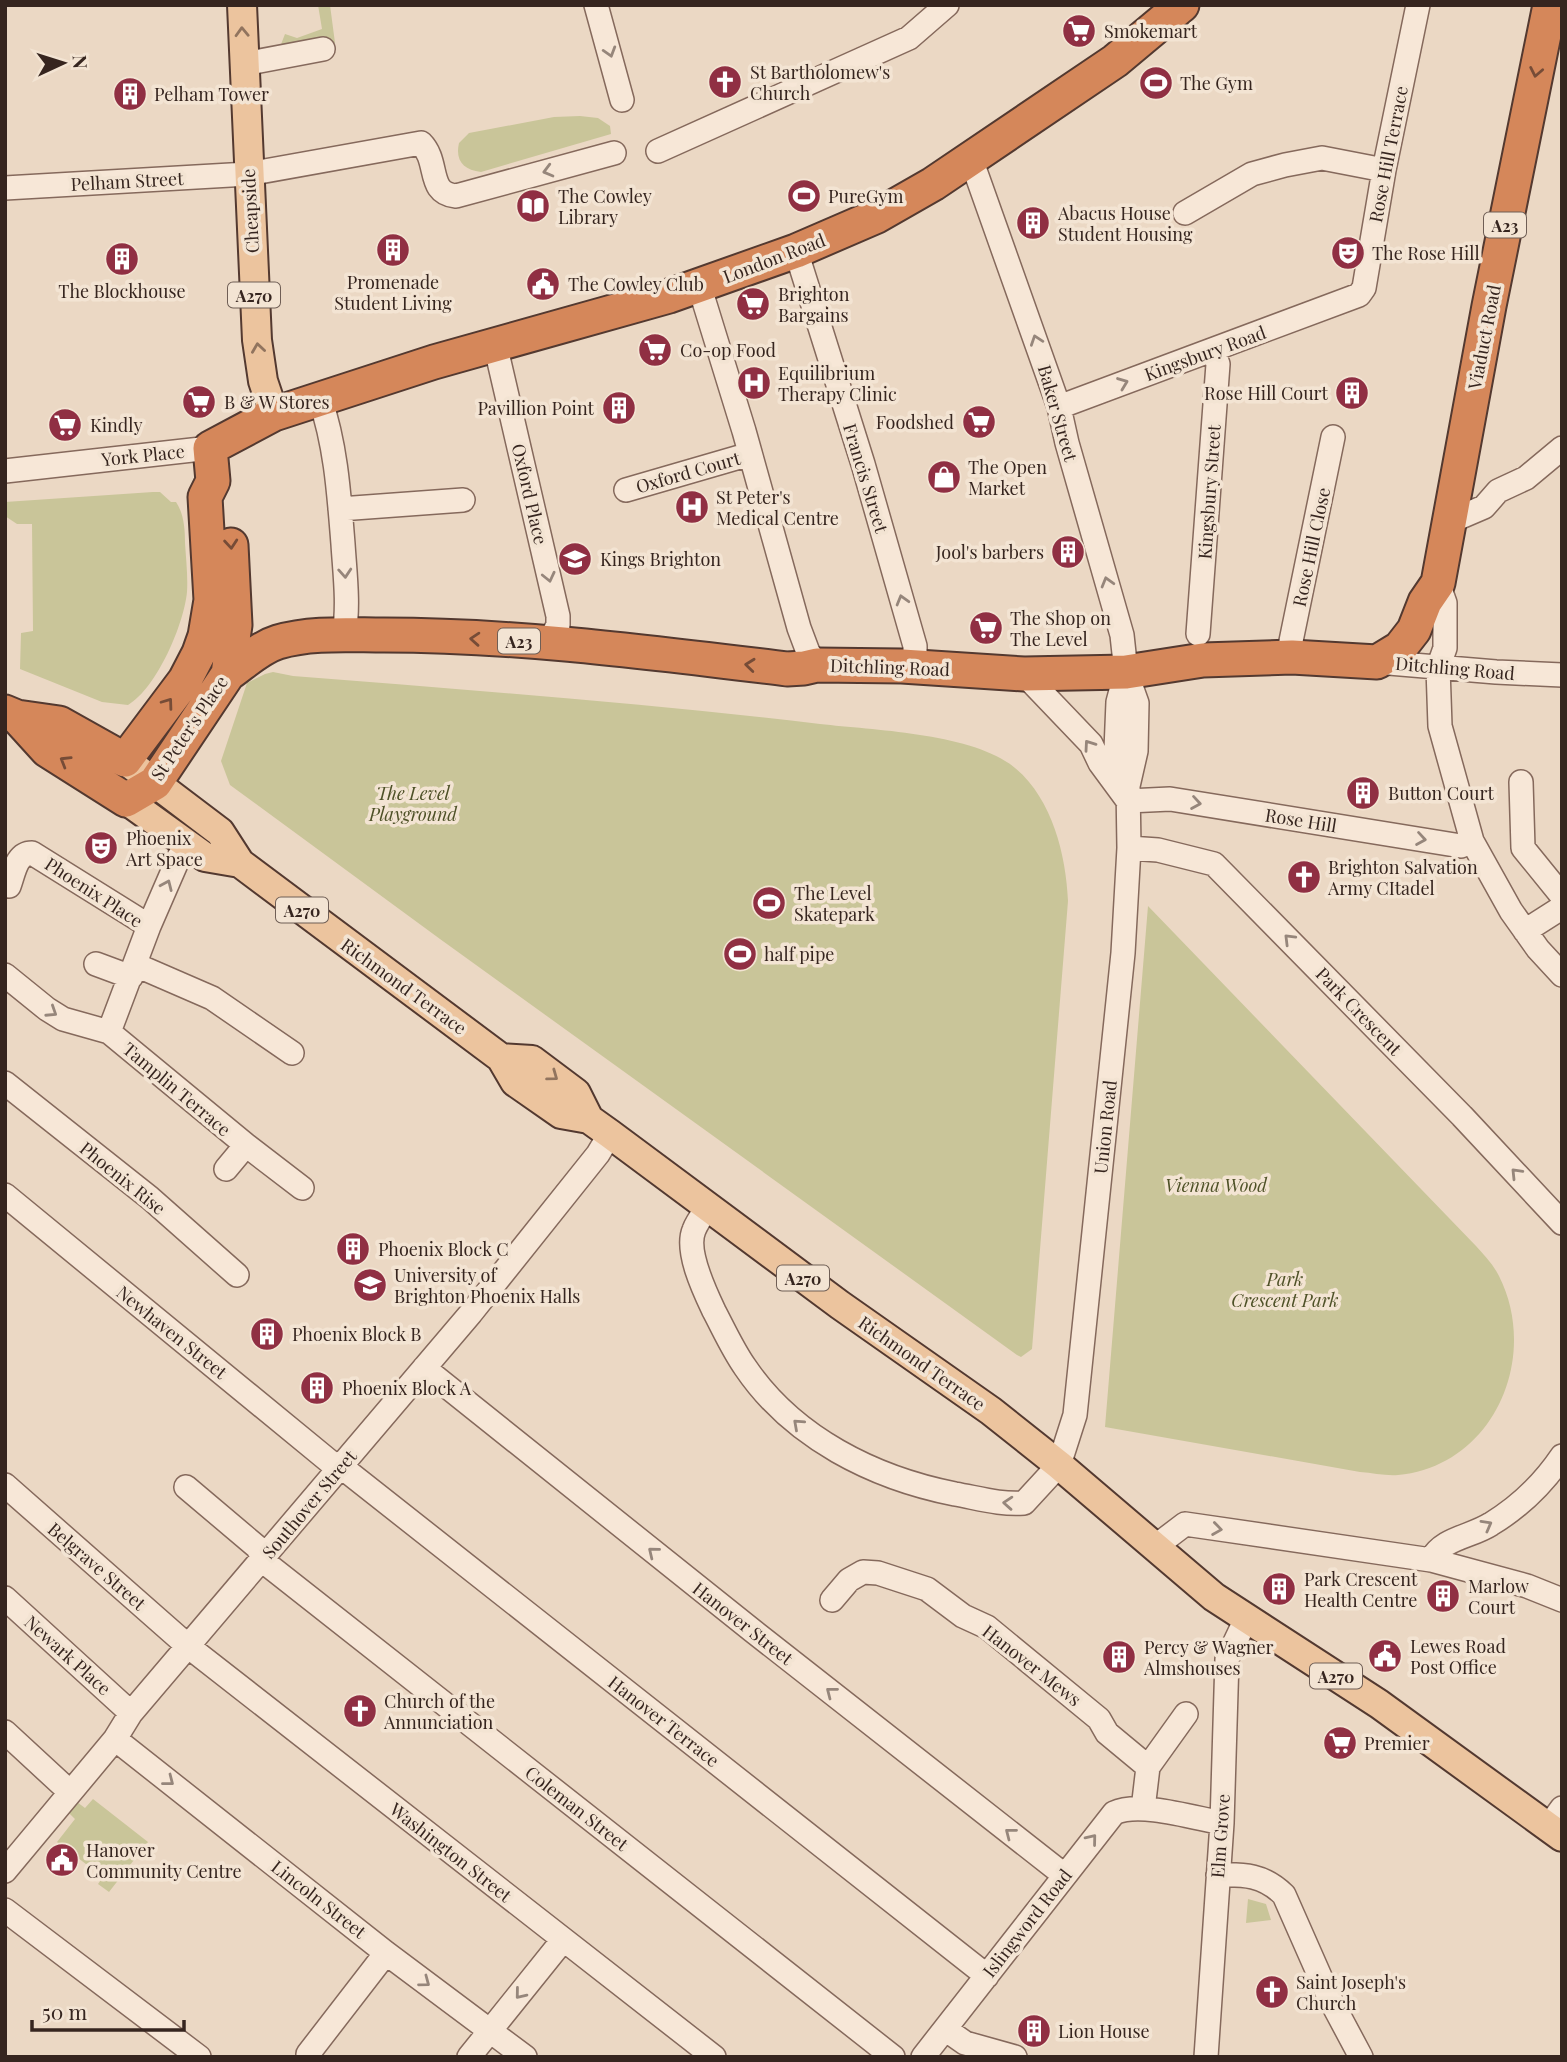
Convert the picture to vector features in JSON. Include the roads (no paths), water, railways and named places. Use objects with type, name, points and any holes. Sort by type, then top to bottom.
[{"type":"highway","name":"London Road","points":[[274,414],[495,344],[669,296],[796,251],[877,216],[933,184],[1115,61],[1182,5]]},
{"type":"highway","name":"Viaduct Road","points":[[1438,583],[1489,306],[1550,5]]},
{"type":"highway","name":"York Place","points":[[209,448],[274,414]]},
{"type":"highway","name":"St Peter's Place","points":[[125,760],[185,680],[205,636],[212,589],[205,497],[213,481],[209,448]]},
{"type":"highway","name":"St Peter's Place","points":[[123,797],[155,783],[228,674],[235,625],[235,599],[227,499],[213,481]]},
{"type":"highway","name":"A23","points":[[1377,662],[1400,648],[1414,629],[1425,602],[1438,583]]},
{"type":"highway","name":"Ditchling Road","points":[[228,674],[263,648],[276,643],[310,636],[344,635],[416,635],[549,643],[787,669],[817,664],[915,666],[1024,674],[1126,672],[1203,660],[1292,657],[1377,662]]},
{"type":"highway","points":[[11,714],[59,723],[125,760]]},
{"type":"highway","points":[[11,714],[47,750],[123,797]]},
{"type":"main road","name":"Cheapside","points":[[242,5],[257,340],[263,380],[274,414]]},
{"type":"main road","name":"A270","points":[[125,760],[155,783]]},
{"type":"main road","name":"St Peter's Place","points":[[123,797],[125,760]]},
{"type":"main road","name":"Richmond Terrace","points":[[155,783],[220,832],[240,863],[501,1058],[532,1060],[576,1093],[600,1126],[840,1305],[991,1411],[1214,1597],[1246,1619]]},
{"type":"main road","name":"Richmond Terrace","points":[[123,797],[205,857],[240,863]]},
{"type":"main road","name":"A270","points":[[1246,1619],[1367,1696],[1557,1824]]},
{"type":"street","points":[[596,5],[622,100]]},
{"type":"street","points":[[658,151],[909,38],[947,5]]},
{"type":"street","name":"Rose Hill Terrace","points":[[1352,299],[1364,288],[1384,170],[1418,5]]},
{"type":"street","points":[[244,64],[323,49]]},
{"type":"street","name":"Pelham Street","points":[[5,188],[248,174],[421,143],[431,157],[437,186],[443,192],[456,195],[614,153]]},
{"type":"street","points":[[1185,213],[1252,174],[1286,165],[1322,158],[1384,170]]},
{"type":"street","name":"Baker Street","points":[[971,159],[1059,407],[1122,635],[1126,672]]},
{"type":"street","name":"Francis Street","points":[[796,251],[863,464],[908,620],[915,646],[915,666]]},
{"type":"street","points":[[699,285],[799,628],[808,652],[817,664]]},
{"type":"street","name":"Kingsbury Road","points":[[1059,407],[1352,299]]},
{"type":"street","name":"Oxford Place","points":[[495,344],[558,615],[558,625],[549,643]]},
{"type":"street","name":"Kingsbury Street","points":[[1198,634],[1217,364],[1213,349]]},
{"type":"street","points":[[320,399],[335,451],[348,608],[344,635]]},
{"type":"street","name":"Rose Hill Close","points":[[1292,657],[1292,641],[1333,437]]},
{"type":"street","name":"York Place","points":[[5,471],[209,448]]},
{"type":"street","points":[[1448,522],[1484,507],[1499,491],[1526,478],[1562,448]]},
{"type":"street","name":"Oxford Court","points":[[626,490],[750,454]]},
{"type":"street","points":[[1456,481],[1473,489],[1499,491]]},
{"type":"street","points":[[340,509],[463,500]]},
{"type":"street","name":"Viaduct Road","points":[[1438,583],[1445,603],[1446,648],[1438,668],[1440,726],[1472,841],[1497,890],[1525,931],[1562,975]]},
{"type":"street","name":"Ditchling Road","points":[[1377,662],[1562,676]]},
{"type":"street","name":"Union Road","points":[[1059,1465],[1075,1415],[1123,953],[1129,848],[1128,793],[1136,751],[1137,703],[1126,672]]},
{"type":"street","points":[[1024,674],[1091,744],[1100,763],[1128,793]]},
{"type":"street","points":[[1521,782],[1523,848],[1561,906],[1525,931]]},
{"type":"street","name":"Rose Hill","points":[[1128,793],[1461,846],[1472,841]]},
{"type":"street","points":[[149,926],[179,858],[188,845]]},
{"type":"street","name":"Park Crescent","points":[[1129,848],[1158,850],[1214,864],[1462,1116],[1562,1223]]},
{"type":"street","name":"Phoenix Place","points":[[9,886],[19,858],[23,854],[32,853],[149,926],[108,1032]]},
{"type":"street","points":[[96,964],[133,971],[212,998],[292,1052]]},
{"type":"street","points":[[5,975],[63,1019],[108,1032]]},
{"type":"street","name":"Tamplin Terrace","points":[[108,1032],[302,1188]]},
{"type":"street","name":"Phoenix Rise","points":[[5,1083],[150,1198],[237,1275]]},
{"type":"street","name":"Southover Street","points":[[5,1871],[115,1738],[131,1713],[471,1313],[598,1154],[600,1126]]},
{"type":"street","name":"Tamplin Terrace","points":[[226,1169],[246,1145]]},
{"type":"street","name":"Newhaven Street","points":[[5,1195],[340,1468]]},
{"type":"street","points":[[708,1207],[693,1231],[692,1245],[699,1275],[709,1300],[746,1369],[780,1407],[810,1434],[843,1455],[898,1479],[929,1489],[1002,1503],[1024,1503],[1059,1465]]},
{"type":"street","name":"Hanover Street","points":[[424,1368],[1064,1875]]},
{"type":"street","points":[[1432,1560],[1439,1547],[1489,1526],[1513,1509],[1537,1488],[1562,1456]]},
{"type":"street","name":"Hanover Terrace","points":[[340,1468],[987,1976]]},
{"type":"street","name":"Belgrave Street","points":[[5,1485],[189,1647]]},
{"type":"street","name":"Coleman Street","points":[[186,1487],[257,1547],[268,1565],[893,2057]]},
{"type":"street","points":[[1156,1546],[1185,1524],[1432,1560],[1527,1587],[1562,1600]]},
{"type":"street","name":"Hanover Mews","points":[[832,1600],[849,1580],[863,1572],[878,1573],[927,1588],[963,1616],[987,1627],[1098,1719],[1107,1734],[1148,1767]]},
{"type":"street","name":"Newark Place","points":[[5,1598],[131,1713]]},
{"type":"street","name":"Elm Grove","points":[[1206,2057],[1222,1823],[1227,1659],[1246,1619]]},
{"type":"street","name":"Washington Street","points":[[189,1647],[714,2057]]},
{"type":"street","points":[[1143,1808],[1148,1767],[1186,1714]]},
{"type":"street","points":[[5,1732],[70,1792]]},
{"type":"street","name":"Lincoln Street","points":[[115,1738],[386,1953],[525,2057]]},
{"type":"street","name":"Islingword Road","points":[[923,2057],[1114,1813],[1123,1809],[1143,1808],[1222,1823]]},
{"type":"street","points":[[1217,1875],[1257,1877],[1271,1883],[1284,1895],[1329,1997],[1361,2057]]},
{"type":"street","points":[[5,1910],[199,2057]]},
{"type":"street","points":[[469,2057],[563,1940]]},
{"type":"street","points":[[308,2054],[386,1953]]},
{"type":"street","points":[[945,2029],[965,2043],[1015,2057]]},
{"type":"place","name":"Smokemart","points":[[1079,31]]},
{"type":"place","name":"St Bartholomew's Church","points":[[725,82]]},
{"type":"place","name":"The Gym","points":[[1156,83]]},
{"type":"place","name":"Pelham Tower","points":[[130,94]]},
{"type":"place","name":"PureGym","points":[[804,196]]},
{"type":"place","name":"The Cowley Library","points":[[533,206]]},
{"type":"place","name":"Abacus House Student Housing","points":[[1033,223]]},
{"type":"place","name":"Promenade Student Living","points":[[393,250]]},
{"type":"place","name":"The Rose Hill","points":[[1348,253]]},
{"type":"place","name":"The Blockhouse","points":[[122,259]]},
{"type":"place","name":"The Cowley Club","points":[[543,284]]},
{"type":"place","name":"Brighton Bargains","points":[[753,304]]},
{"type":"place","name":"Co-op Food","points":[[655,350]]},
{"type":"place","name":"Equilibrium Therapy Clinic","points":[[754,383]]},
{"type":"place","name":"Rose Hill Court","points":[[1352,393]]},
{"type":"place","name":"B & W Stores","points":[[199,402]]},
{"type":"place","name":"Pavillion Point","points":[[619,408]]},
{"type":"place","name":"Foodshed","points":[[979,422]]},
{"type":"place","name":"Kindly","points":[[65,425]]},
{"type":"place","name":"The Open Market","points":[[944,477]]},
{"type":"place","name":"St Peter's Medical Centre","points":[[692,507]]},
{"type":"place","name":"Jool's barbers","points":[[1068,552]]},
{"type":"place","name":"Kings Brighton","points":[[575,559]]},
{"type":"place","name":"The Shop on The Level","points":[[986,628]]},
{"type":"place","name":"Button Court","points":[[1363,793]]},
{"type":"place","name":"Phoenix Art Space","points":[[101,848]]},
{"type":"place","name":"Brighton Salvation Army CItadel","points":[[1304,877]]},
{"type":"place","name":"The Level Skatepark","points":[[769,903]]},
{"type":"place","name":"half pipe","points":[[740,954]]},
{"type":"place","name":"Phoenix Block C","points":[[353,1249]]},
{"type":"place","name":"University of Brighton Phoenix Halls","points":[[370,1285]]},
{"type":"place","name":"Phoenix Block B","points":[[267,1334]]},
{"type":"place","name":"Phoenix Block A","points":[[317,1388]]},
{"type":"place","name":"Park Crescent Health Centre","points":[[1279,1589]]},
{"type":"place","name":"Marlow Court","points":[[1443,1596]]},
{"type":"place","name":"Lewes Road Post Office","points":[[1385,1656]]},
{"type":"place","name":"Percy & Wagner Almshouses","points":[[1119,1657]]},
{"type":"place","name":"Church of the Annunciation","points":[[360,1711]]},
{"type":"place","name":"Premier","points":[[1340,1743]]},
{"type":"place","name":"Hanover Community Centre","points":[[62,1860]]},
{"type":"place","name":"Saint Joseph's Church","points":[[1272,1992]]},
{"type":"place","name":"Lion House","points":[[1034,2031]]},
{"type":"park label","name":"The Level Playground","points":[[413,803]]},
{"type":"park label","name":"Vienna Wood","points":[[1216,1185]]},
{"type":"park label","name":"Park Crescent Park","points":[[1285,1289]]}]
